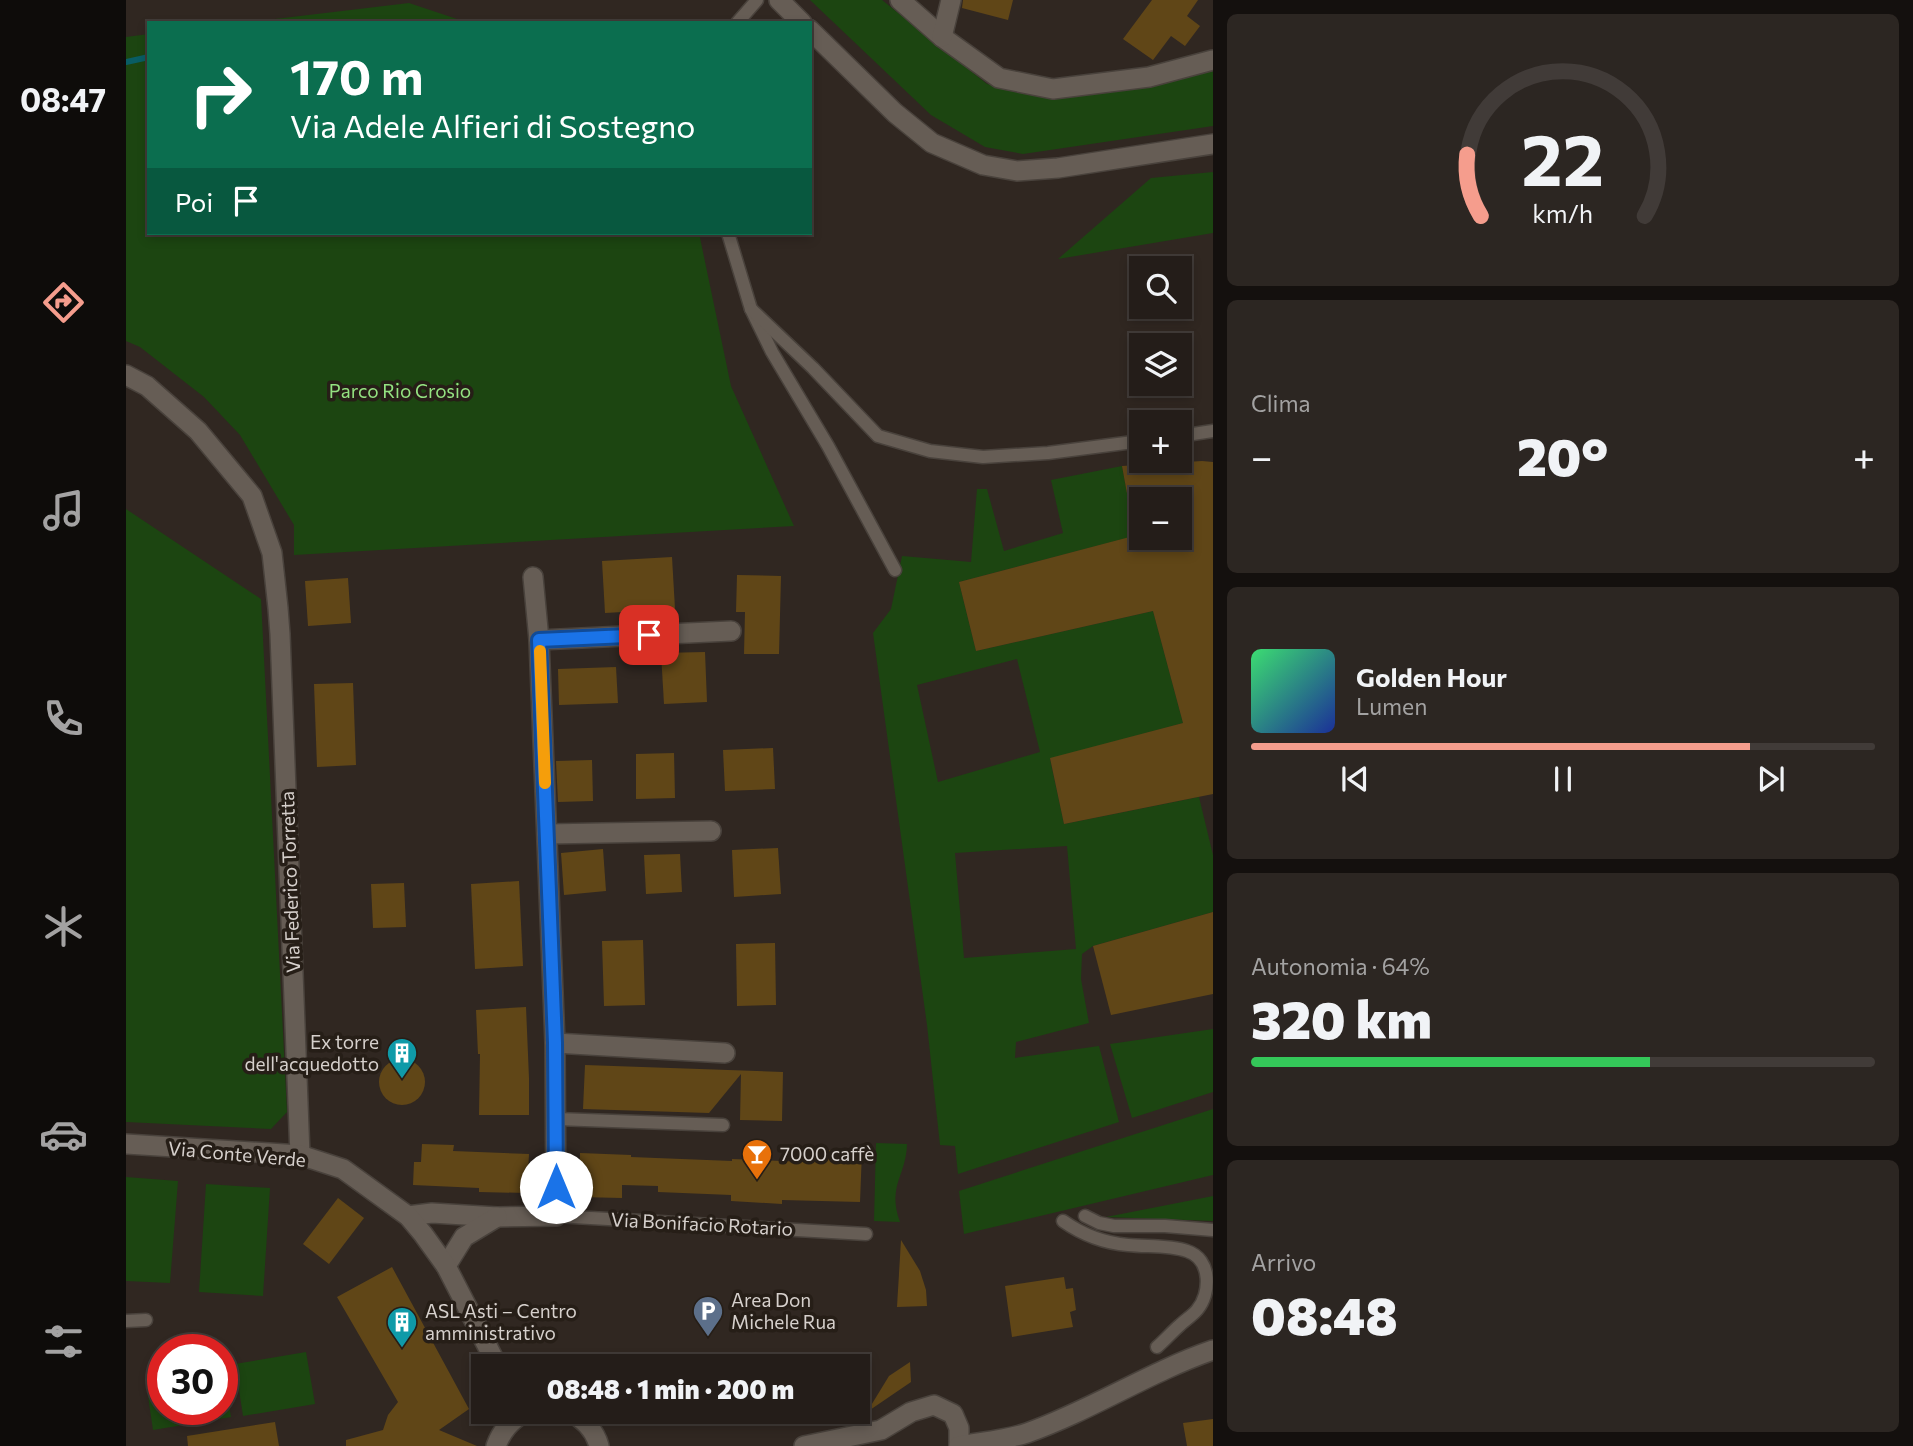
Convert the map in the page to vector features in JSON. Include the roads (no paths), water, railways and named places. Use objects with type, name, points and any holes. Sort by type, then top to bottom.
[{"type":"street","points":[[779,0],[800,21]]},
{"type":"street","points":[[900,0],[942,37],[999,78],[1053,89],[1149,77],[1213,60]]},
{"type":"street","points":[[942,37],[951,0]]},
{"type":"street","points":[[812,32],[895,113],[932,143],[983,166],[1017,171],[1058,168],[1213,144]]},
{"type":"street","name":"Via Federico Torretta","points":[[126,375],[147,386],[198,431],[252,496],[272,553],[278,608],[300,1156]]},
{"type":"street","points":[[533,577],[539,640],[555,1043],[556,1216]]},
{"type":"street","points":[[539,640],[731,631]]},
{"type":"street","points":[[547,834],[710,831]]},
{"type":"street","points":[[555,1043],[725,1053]]},
{"type":"street","name":"Via Conte Verde","points":[[126,1144],[300,1156],[343,1170],[408,1216],[446,1266],[491,1354]]},
{"type":"street","name":"Via Bonifacio Rotario","points":[[408,1216],[432,1213],[497,1217],[556,1216]]},
{"type":"street","points":[[446,1266],[464,1237],[497,1217]]},
{"type":"street","points":[[804,1446],[881,1430],[911,1412],[934,1405],[953,1414],[958,1428],[959,1446],[1024,1434],[1104,1400],[1162,1370],[1213,1350]]},
{"type":"street","points":[[496,1446],[500,1434],[508,1424]]},
{"type":"street","points":[[587,1424],[601,1444]]},
{"type":"lane","points":[[739,21],[757,0]]},
{"type":"lane","points":[[729,235],[751,309],[772,352],[828,446],[895,570]]},
{"type":"lane","points":[[751,309],[813,368],[878,436],[930,451],[983,457],[1048,453],[1129,443]]},
{"type":"lane","points":[[1192,434],[1213,431]]},
{"type":"lane","points":[[556,1119],[723,1125]]},
{"type":"lane","name":"Via Bonifacio Rotario","points":[[556,1216],[866,1234]]},
{"type":"lane","points":[[1085,1216],[1114,1226],[1213,1230]]},
{"type":"lane","points":[[1063,1221],[1093,1238],[1126,1245],[1189,1251],[1199,1258],[1208,1288],[1198,1310],[1157,1348]]},
{"type":"lane","points":[[126,1321],[146,1320]]},
{"type":"waterway","points":[[126,62],[147,57]]},
{"type":"place","name":"Ex torre dell'acquedotto","points":[[402,1080]]},
{"type":"place","name":"7000 caffè","points":[[757,1181]]},
{"type":"place","name":"Area Don Michele Rua","points":[[708,1338]]},
{"type":"place","name":"ASL Asti – Centro amministrativo","points":[[402,1349]]},
{"type":"park label","name":"Parco Rio Crosio","points":[[400,391]]}]
